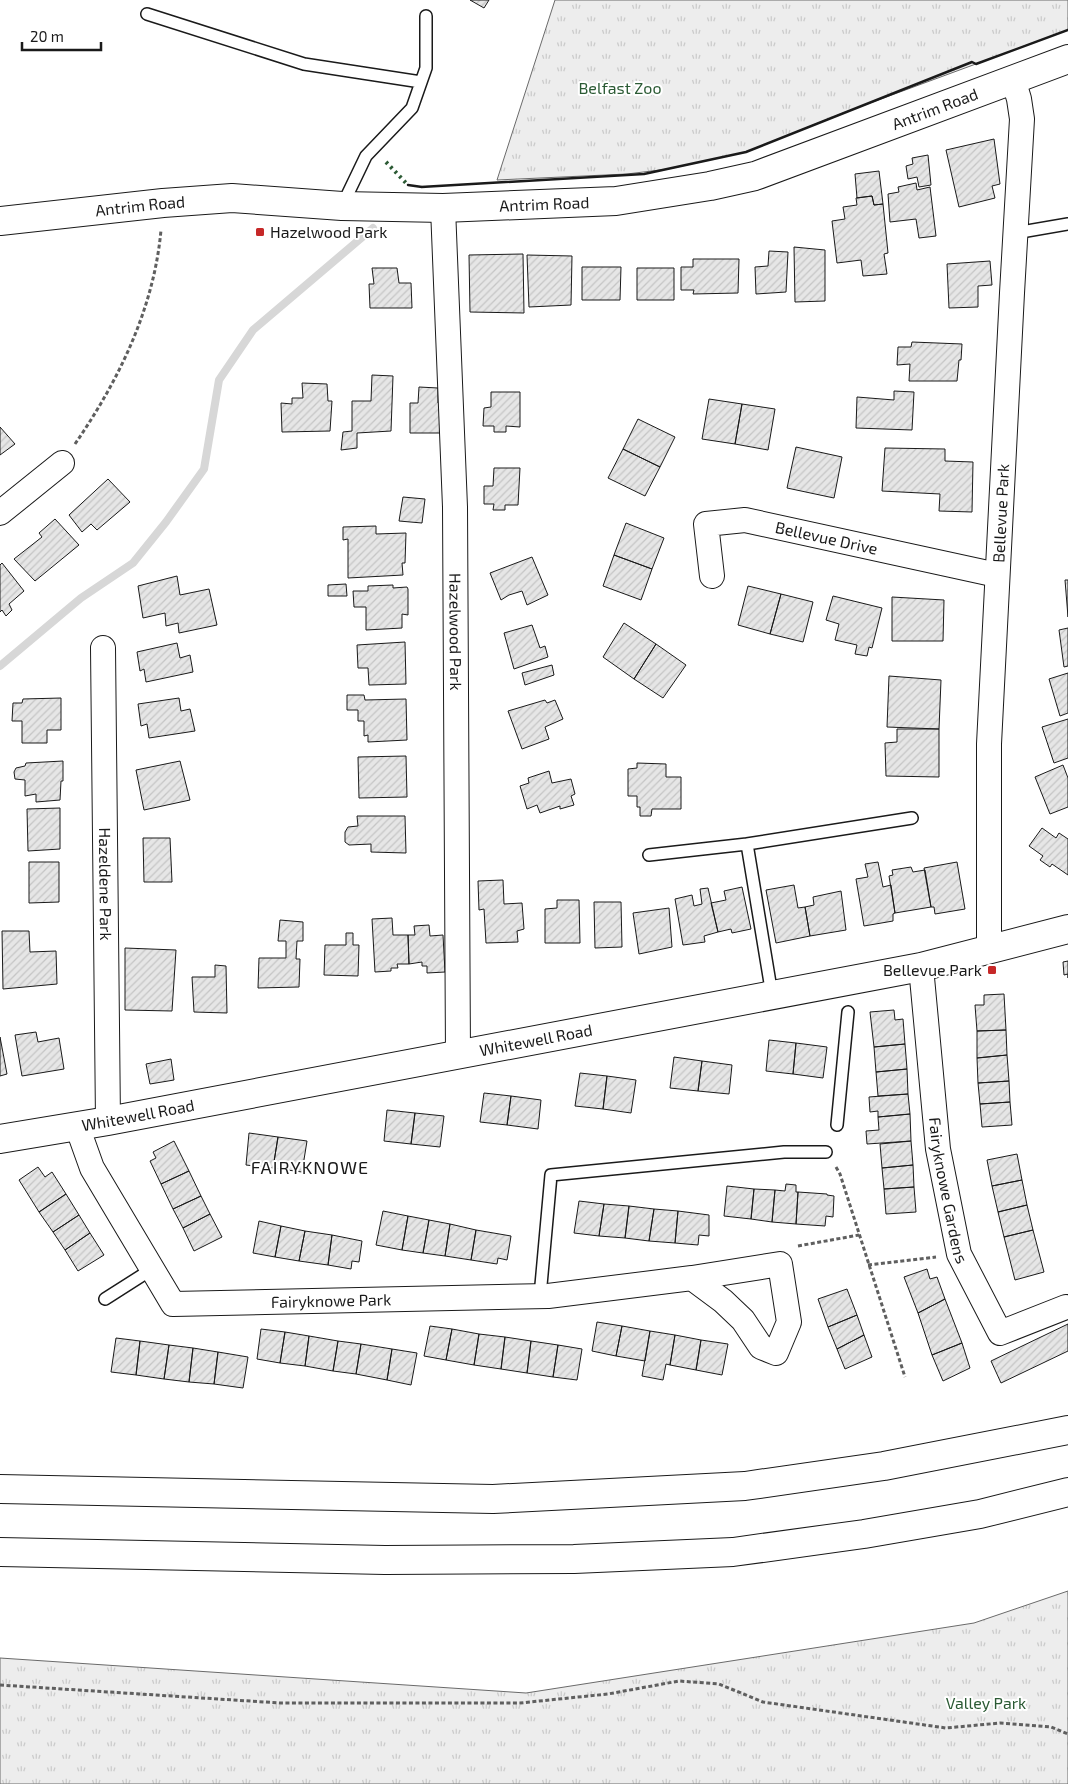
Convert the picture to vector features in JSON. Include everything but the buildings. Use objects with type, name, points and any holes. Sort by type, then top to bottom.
[{"type":"main road","name":"Antrim Road","points":[[0,221],[163,203],[232,198],[342,206],[444,208],[616,201],[710,186],[756,176],[1068,59]]},
{"type":"main road","name":"Whitewell Road","points":[[0,1139],[108,1121],[921,967],[1068,929]]},
{"type":"main road","points":[[0,1489],[493,1499],[745,1486],[884,1466],[1068,1430]]},
{"type":"main road","points":[[0,1552],[385,1560],[574,1559],[733,1552],[864,1534],[980,1514],[1068,1492]]},
{"type":"street","name":"Bellevue Park","points":[[989,949],[989,744],[1022,119],[1013,79]]},
{"type":"street","name":"Hazelwood Park","points":[[444,208],[455,507],[458,1055]]},
{"type":"street","points":[[0,513],[62,463]]},
{"type":"street","name":"Bellevue Drive","points":[[712,576],[706,524],[745,520],[997,575]]},
{"type":"street","name":"Hazeldene Park","points":[[103,648],[108,1121]]},
{"type":"street","name":"Fairyknowe Gardens","points":[[921,967],[938,1149],[959,1254],[1000,1333],[1066,1307]]},
{"type":"street","name":"Fairyknowe Park","points":[[77,1126],[92,1168],[173,1304],[540,1296],[692,1278],[780,1264]]},
{"type":"street","points":[[692,1278],[743,1320],[761,1347],[776,1353],[789,1322],[780,1264]]},
{"type":"lane","points":[[148,14],[304,64],[421,82]]},
{"type":"lane","points":[[342,206],[366,156],[412,108],[426,68],[426,16]]},
{"type":"lane","points":[[1015,234],[1068,224]]},
{"type":"lane","points":[[649,855],[746,844],[912,818]]},
{"type":"lane","points":[[746,844],[772,996]]},
{"type":"lane","points":[[837,1125],[848,1012]]},
{"type":"lane","points":[[540,1296],[551,1175],[784,1152],[826,1152]]},
{"type":"lane","points":[[105,1300],[152,1269]]},
{"type":"path","points":[[62,463],[92,419],[119,373],[135,335],[148,300],[159,252],[163,203]]},
{"type":"path","points":[[826,1152],[840,1174],[904,1377]]},
{"type":"path","points":[[780,1264],[797,1246],[858,1235]]},
{"type":"path","points":[[868,1265],[959,1254]]},
{"type":"path","points":[[0,1685],[280,1703],[520,1703],[608,1694],[679,1681],[719,1684],[763,1702],[946,1728],[1000,1723],[1051,1727],[1068,1734]]},
{"type":"green space","name":"Belfast Zoo","points":[[555,0],[1068,0],[1068,30],[843,113],[746,152],[668,169],[627,174],[497,180]]},
{"type":"green space","name":"Valley Park","points":[[1068,1591],[1068,1784],[0,1784],[0,1658],[526,1693],[974,1623]]},
{"type":"waterway","points":[[0,666],[81,598],[133,563],[166,522],[204,469],[219,380],[253,330],[373,228]]},
{"type":"hedge","points":[[386,162],[407,184]]},
{"type":"wall","points":[[421,187],[644,174],[746,152],[972,62],[976,64],[1068,30]]},
{"type":"wall","points":[[408,185],[422,187]]},
{"type":"place","name":"Hazelwood Park","points":[[260,232]]},
{"type":"place","name":"Bellevue Park","points":[[992,970]]},
{"type":"district","name":"FAIRYKNOWE","points":[[310,1168]]}]
